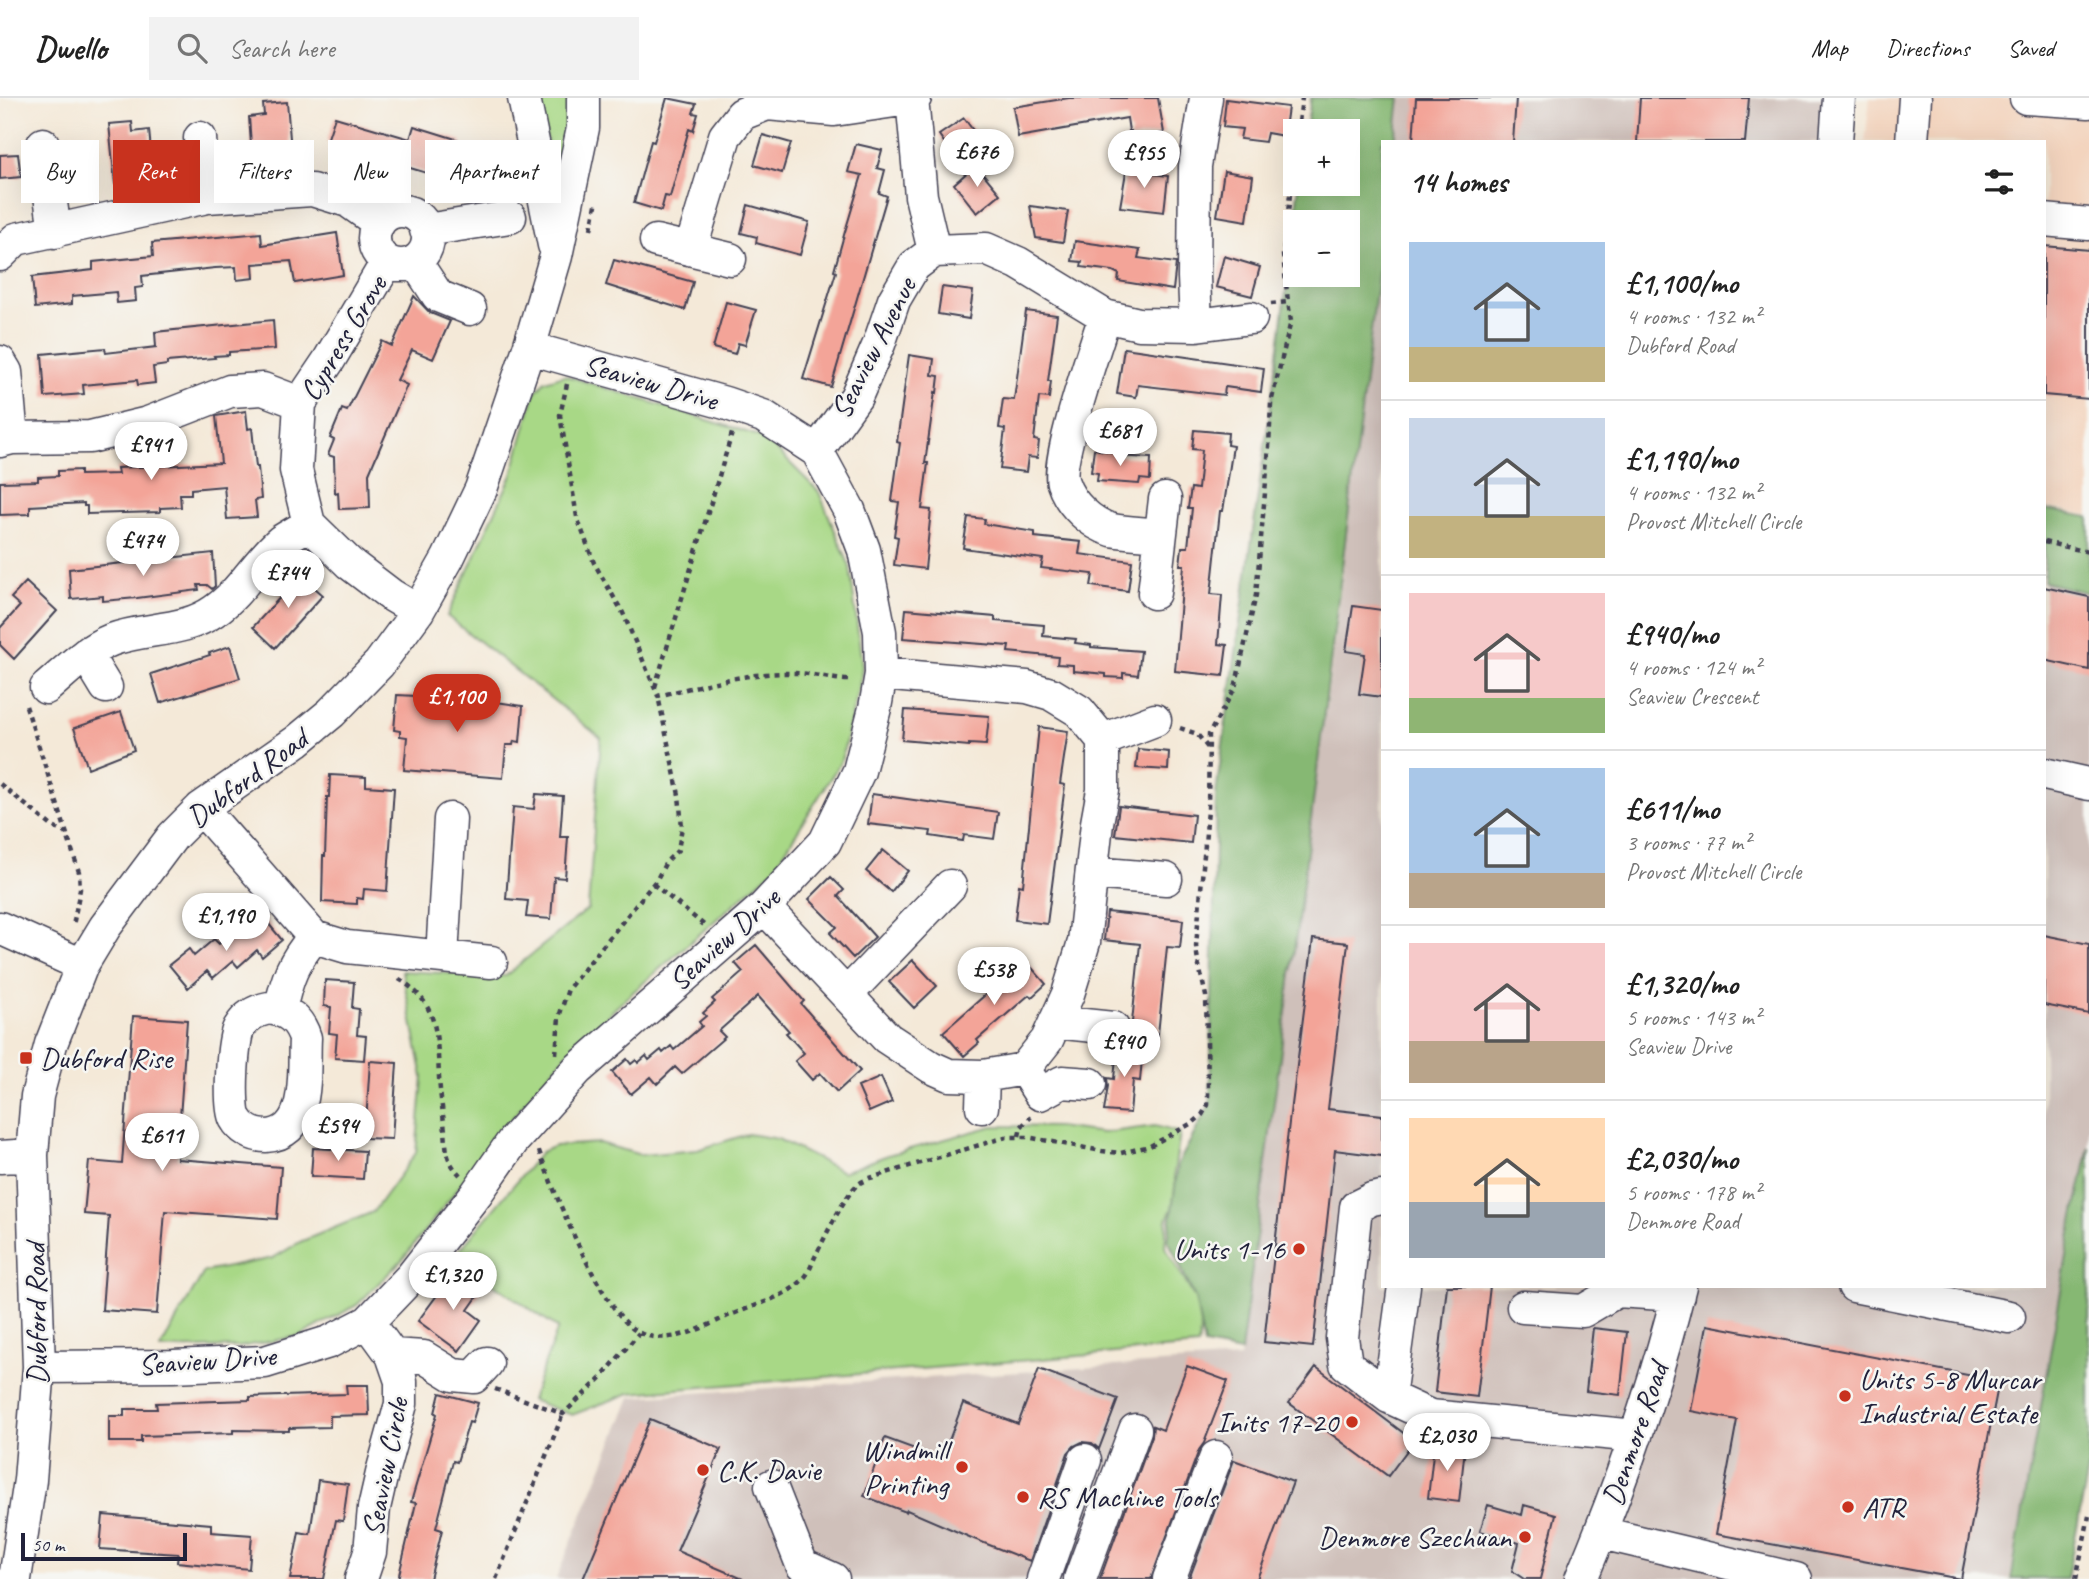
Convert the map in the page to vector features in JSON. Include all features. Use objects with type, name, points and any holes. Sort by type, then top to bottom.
[{"type":"street","name":"Dubford Road","points":[[524,98],[556,256]]},
{"type":"street","name":"Dubford Road","points":[[15,1579],[30,1480],[39,1367],[32,1155],[37,1096],[74,961],[104,927],[173,836],[201,808],[297,741],[331,713],[379,664],[418,611],[449,558],[481,489],[529,348],[556,256],[583,128],[583,98]]},
{"type":"street","points":[[691,248],[725,136],[741,114],[767,104],[834,110],[913,98],[921,196],[934,251]]},
{"type":"street","points":[[1196,325],[1195,166],[1206,98]]},
{"type":"street","points":[[1836,140],[1839,98]]},
{"type":"street","points":[[1912,140],[1915,98]]},
{"type":"street","points":[[2026,98],[2089,102]]},
{"type":"street","points":[[200,138],[204,197]]},
{"type":"street","points":[[0,255],[16,239],[204,197],[312,190],[348,201],[379,223],[390,214],[405,212],[418,218],[426,230],[510,217]]},
{"type":"street","points":[[51,203],[55,232]]},
{"type":"street","points":[[2046,220],[2089,223]]},
{"type":"street","name":"Cypress Grove","points":[[379,223],[375,231],[376,249],[401,261],[421,256],[427,244],[426,230]]},
{"type":"street","points":[[656,241],[730,259]]},
{"type":"street","name":"Seaview Avenue","points":[[817,451],[856,397],[880,344],[894,300],[914,266],[934,251],[986,249],[1018,263],[1105,316],[1139,324],[1196,325],[1251,318]]},
{"type":"street","points":[[401,261],[438,296],[470,309]]},
{"type":"street","name":"Cypress Grove","points":[[309,524],[296,470],[300,403],[401,261]]},
{"type":"street","points":[[1105,316],[1069,433],[1062,482],[1078,510],[1110,529],[1160,535]]},
{"type":"street","name":"Seaview Drive","points":[[39,1367],[265,1362],[329,1342],[368,1322],[411,1277],[529,1123],[577,1070],[764,907],[825,842],[859,771],[881,676],[880,632],[863,550],[849,510],[817,451],[763,416],[529,348]]},
{"type":"street","points":[[4,376],[6,439],[90,437],[148,423],[230,391],[263,389],[300,403]]},
{"type":"street","points":[[1154,593],[1165,499]]},
{"type":"street","points":[[46,688],[86,654],[110,640],[137,633],[178,628],[215,611],[281,542],[309,524],[349,563],[391,595],[418,611]]},
{"type":"street","points":[[86,654],[106,687]]},
{"type":"street","points":[[881,676],[1027,687],[1051,694],[1079,711],[1103,740],[1103,790],[1084,942],[1068,994],[1046,1040],[1032,1082]]},
{"type":"street","points":[[1103,740],[1156,720]]},
{"type":"street","points":[[2046,775],[2089,783]]},
{"type":"street","points":[[201,808],[314,937],[347,947],[382,952],[491,962]]},
{"type":"street","points":[[442,957],[450,819]]},
{"type":"street","points":[[1092,873],[1166,879]]},
{"type":"street","points":[[847,994],[950,886]]},
{"type":"street","points":[[764,907],[887,1038],[931,1067],[949,1075],[1090,1084]]},
{"type":"street","points":[[0,928],[74,961]]},
{"type":"street","points":[[280,1010],[286,979],[298,957],[314,937]]},
{"type":"street","points":[[1055,1022],[1113,1028]]},
{"type":"street","points":[[982,1107],[983,1076]]},
{"type":"street","points":[[0,1157],[32,1155]]},
{"type":"street","points":[[1381,1198],[1372,1199],[1356,1207],[1342,1338],[1346,1364],[1389,1397],[1430,1416],[1636,1436]]},
{"type":"street","points":[[1389,1397],[1404,1288]]},
{"type":"street","points":[[1864,1288],[2009,1317]]},
{"type":"street","points":[[1523,1307],[1583,1311],[1606,1289],[1679,1290]]},
{"type":"street","name":"Denmore Road","points":[[1581,1579],[1601,1533],[1655,1381],[1679,1290]]},
{"type":"street","name":"Seaview Circle","points":[[361,1579],[370,1552],[374,1508],[401,1404],[401,1381],[392,1355],[368,1322]]},
{"type":"street","points":[[392,1355],[424,1357],[453,1375],[480,1370]]},
{"type":"street","points":[[1080,1579],[1135,1430]]},
{"type":"street","points":[[1168,1579],[1216,1457]]},
{"type":"street","points":[[1043,1579],[1085,1460]]},
{"type":"street","points":[[771,1486],[802,1565],[833,1579]]},
{"type":"street","points":[[1601,1533],[1796,1579]]},
{"type":"path","points":[[1299,119],[1302,98]]},
{"type":"path","points":[[589,236],[598,189]]},
{"type":"path","points":[[529,1123],[555,1194],[578,1245],[610,1299],[624,1319],[639,1333],[663,1337],[685,1335],[779,1296],[799,1284],[807,1276],[815,1256],[857,1185],[870,1178],[992,1141],[1019,1136],[1102,1151],[1133,1151],[1150,1146],[1202,1115],[1208,1105],[1206,996],[1196,946],[1203,896],[1209,734],[1235,688],[1256,596],[1271,403],[1291,321],[1283,255],[1290,196]]},
{"type":"path","points":[[1251,318],[1262,307],[1288,302]]},
{"type":"path","points":[[555,1058],[559,1017],[568,989],[678,850],[682,827],[679,795],[658,696],[623,613],[594,563],[578,517],[560,415],[572,360]]},
{"type":"path","points":[[654,687],[740,408]]},
{"type":"path","points":[[2046,541],[2089,552]]},
{"type":"path","points":[[658,696],[717,681],[791,673],[813,674],[836,681],[881,676]]},
{"type":"path","points":[[46,688],[24,693],[26,710],[79,872],[74,961]]},
{"type":"path","points":[[1156,720],[1197,734],[1209,749]]},
{"type":"path","points":[[0,784],[53,827],[68,834]]},
{"type":"path","points":[[653,884],[725,941]]},
{"type":"path","points":[[382,952],[381,969],[415,989],[430,1010],[438,1035],[439,1081],[449,1162],[476,1194]]},
{"type":"path","points":[[496,1579],[563,1414],[601,1378],[639,1333]]},
{"type":"path","points":[[480,1370],[501,1392],[563,1414]]},
{"type":"path","points":[[2076,1579],[2089,1516]]},
{"type":"shaded area","points":[[1400,98],[1847,98],[1841,140],[1395,140]]},
{"type":"shaded area","points":[[1870,98],[2089,98],[2089,515],[2046,507],[2046,140],[1865,140]]},
{"type":"shaded area","points":[[1381,250],[1381,1288],[2046,1288],[2046,581],[2089,590],[2089,1184],[2049,1367],[2009,1579],[556,1579],[631,1397],[1240,1358],[1333,656]]},
{"type":"green space","points":[[537,98],[569,98],[573,116],[561,175],[561,140],[547,140]]},
{"type":"green space","points":[[1311,98],[1400,98],[1395,140],[1381,140],[1381,250],[1305,868],[1241,1352],[1204,1345],[1195,1298],[1168,1240],[1178,1164],[1210,1104],[1216,793],[1286,287],[1360,287],[1360,210],[1296,210],[1298,196],[1360,196],[1360,119],[1308,119]]},
{"type":"green space","points":[[564,375],[765,438],[819,492],[850,567],[862,666],[841,761],[774,869],[624,1000],[570,1051],[533,1092],[401,1261],[357,1305],[300,1336],[239,1347],[160,1349],[204,1272],[273,1258],[300,1242],[373,1212],[416,1153],[423,1077],[402,971],[505,976],[588,909],[601,738],[447,616],[512,475],[535,392],[545,381]]},
{"type":"green space","points":[[2046,509],[2089,517],[2089,593],[2046,582]]},
{"type":"green space","points":[[993,1126],[1057,1127],[1103,1133],[1155,1126],[1180,1133],[1174,1173],[1177,1197],[1167,1220],[1165,1247],[1203,1312],[1198,1346],[630,1393],[572,1415],[531,1400],[558,1328],[454,1257],[541,1152],[555,1146],[599,1143],[641,1155],[697,1150],[748,1134],[778,1139],[843,1172],[888,1155]]},
{"type":"green space","points":[[2089,1147],[2089,1466],[2067,1579],[2011,1579],[2073,1221]]},
{"type":"building","points":[[667,98],[696,104],[693,113],[698,114],[693,131],[689,129],[670,197],[665,196],[661,211],[634,203],[651,141],[654,142]]},
{"type":"building","points":[[1069,98],[1158,98],[1164,133],[1130,139],[1131,131],[1127,118],[1018,137],[1013,107]]},
{"type":"building","points":[[1416,98],[1516,98],[1513,140],[1413,140]]},
{"type":"building","points":[[1640,98],[1749,98],[1745,140],[1637,140]]},
{"type":"building","points":[[1226,99],[1288,107],[1286,119],[1283,119],[1283,136],[1267,133],[1265,142],[1240,139],[1242,129],[1223,127]]},
{"type":"building","points":[[287,102],[290,140],[251,140],[249,117],[264,115],[263,104]]},
{"type":"building","points":[[335,117],[410,139],[414,126],[459,140],[425,140],[425,172],[411,168],[411,140],[327,141]]},
{"type":"building","points":[[964,118],[983,144],[958,162],[939,135]]},
{"type":"building","points":[[132,122],[133,132],[149,130],[150,140],[113,140],[113,164],[109,124]]},
{"type":"building","points":[[763,135],[791,143],[782,173],[754,165]]},
{"type":"building","points":[[856,144],[882,150],[877,168],[885,170],[879,193],[887,196],[831,387],[803,379],[862,175],[848,172]]},
{"type":"building","points":[[18,154],[21,177],[0,179],[0,155]]},
{"type":"building","points":[[976,165],[1000,194],[977,213],[954,184]]},
{"type":"building","points":[[1127,166],[1146,168],[1146,173],[1168,176],[1164,212],[1120,207]]},
{"type":"building","points":[[1224,171],[1253,176],[1247,221],[1217,216]]},
{"type":"building","points":[[748,205],[809,222],[800,255],[756,243],[757,237],[741,233]]},
{"type":"building","points":[[1030,206],[1068,211],[1063,242],[1036,238]]},
{"type":"building","points":[[261,233],[262,245],[337,233],[343,275],[295,283],[291,261],[253,264],[254,278],[237,280],[236,267],[215,268],[142,276],[143,287],[135,288],[136,301],[117,303],[116,292],[72,296],[72,304],[35,308],[32,277],[93,270],[93,262],[153,256],[152,243]]},
{"type":"building","points":[[1075,241],[1140,250],[1138,258],[1176,263],[1173,290],[1118,281],[1119,274],[1113,271],[1081,267],[1082,262],[1072,261]]},
{"type":"building","points":[[2046,246],[2089,250],[2089,399],[2046,395]]},
{"type":"building","points":[[1224,256],[1260,267],[1252,296],[1216,287]]},
{"type":"building","points":[[614,260],[693,282],[685,310],[606,285]]},
{"type":"building","points":[[942,287],[973,291],[969,319],[938,314]]},
{"type":"building","points":[[414,296],[430,313],[450,321],[433,359],[412,350],[397,380],[407,385],[369,473],[370,508],[339,509],[338,492],[335,493],[334,457],[328,455],[334,440],[330,438],[342,409],[347,411],[382,341],[392,346]]},
{"type":"building","points":[[726,302],[756,310],[745,345],[738,343],[735,354],[713,348]]},
{"type":"building","points":[[1026,311],[1057,315],[1048,381],[1051,381],[1049,398],[1039,397],[1034,440],[1039,441],[1037,458],[1028,457],[1026,472],[1000,469],[1005,429],[999,428],[1003,399],[1014,400]]},
{"type":"building","points":[[273,320],[275,349],[229,352],[229,355],[214,356],[215,358],[167,362],[167,365],[153,367],[155,383],[138,385],[137,380],[83,385],[84,394],[45,397],[42,354],[105,348],[106,353],[156,347],[155,332]]},
{"type":"building","points":[[1124,348],[1264,368],[1261,392],[1225,387],[1224,395],[1138,385],[1136,397],[1117,394]]},
{"type":"building","points":[[909,355],[934,359],[932,375],[939,376],[925,463],[928,463],[922,509],[931,510],[925,569],[894,565],[898,537],[894,536],[899,502],[892,501]]},
{"type":"building","points":[[246,411],[248,429],[252,428],[258,467],[261,499],[255,500],[257,517],[227,519],[224,486],[191,489],[191,494],[180,494],[181,507],[160,508],[160,512],[87,514],[87,506],[84,506],[84,503],[30,506],[30,514],[0,515],[0,482],[38,481],[38,477],[58,476],[58,471],[80,470],[80,475],[118,474],[117,468],[221,463],[216,416]]},
{"type":"building","points":[[1194,430],[1228,433],[1227,445],[1233,446],[1223,511],[1220,511],[1211,594],[1222,595],[1218,644],[1227,645],[1223,676],[1175,671],[1184,565],[1180,565],[1182,547],[1188,547],[1192,508],[1188,508],[1191,488],[1198,489],[1202,450],[1192,449]]},
{"type":"building","points":[[1094,449],[1118,453],[1117,456],[1151,458],[1150,480],[1140,479],[1139,484],[1097,481],[1098,473],[1091,472]]},
{"type":"building","points":[[968,517],[985,519],[984,524],[1035,532],[1035,537],[1081,542],[1079,554],[1132,561],[1128,591],[1091,586],[1093,574],[1041,568],[1043,559],[963,548]]},
{"type":"building","points":[[213,553],[215,586],[212,589],[207,585],[198,585],[199,590],[137,598],[103,601],[103,596],[71,599],[69,569]]},
{"type":"building","points":[[298,573],[323,595],[275,648],[253,627],[285,592],[283,590]]},
{"type":"building","points":[[26,582],[57,611],[14,659],[0,645],[0,628],[20,606],[11,598]]},
{"type":"building","points":[[2046,587],[2089,597],[2089,670],[2046,660]]},
{"type":"building","points":[[1353,606],[1381,610],[1381,697],[1359,694],[1365,654],[1346,651]]},
{"type":"building","points":[[906,609],[995,617],[995,621],[1044,625],[1043,636],[1076,639],[1075,643],[1091,647],[1141,651],[1138,675],[1123,673],[1123,678],[1106,677],[1106,674],[1073,671],[1073,665],[1057,664],[1058,657],[1008,652],[1009,646],[903,638]]},
{"type":"building","points":[[230,646],[240,678],[160,703],[151,674]]},
{"type":"building","points":[[397,695],[477,699],[523,706],[520,742],[514,741],[513,745],[506,745],[503,778],[404,770],[407,737],[400,736],[400,731],[394,730]]},
{"type":"building","points":[[905,710],[989,716],[986,745],[902,740]]},
{"type":"building","points":[[121,712],[134,750],[88,768],[74,728]]},
{"type":"building","points":[[1039,727],[1068,731],[1060,784],[1065,785],[1047,924],[1015,920],[1019,885],[1023,886]]},
{"type":"building","points":[[1138,749],[1169,752],[1168,770],[1136,768]]},
{"type":"building","points":[[330,775],[366,777],[366,786],[394,788],[387,891],[364,889],[363,899],[357,898],[357,904],[322,902]]},
{"type":"building","points":[[536,794],[563,796],[560,837],[568,837],[565,878],[554,877],[551,919],[526,917],[528,901],[506,899],[513,807],[534,809]]},
{"type":"building","points":[[872,794],[998,812],[994,839],[964,835],[963,841],[930,836],[931,831],[868,824]]},
{"type":"building","points":[[1119,806],[1194,815],[1191,843],[1115,835]]},
{"type":"building","points":[[883,850],[908,871],[891,892],[866,871]]},
{"type":"building","points":[[831,877],[844,890],[838,896],[875,937],[853,958],[830,933],[837,927],[809,899]]},
{"type":"building","points":[[1107,912],[1183,920],[1180,948],[1167,947],[1157,1044],[1130,1042],[1140,944],[1104,940]]},
{"type":"building","points":[[263,917],[282,940],[262,957],[257,950],[238,967],[233,961],[213,978],[207,971],[188,988],[169,965],[189,949],[194,956],[214,939],[219,944],[238,928],[243,934]]},
{"type":"building","points":[[2046,935],[2089,944],[2089,1014],[2046,1005]]},
{"type":"building","name":"Units 1-16","points":[[1313,939],[1348,943],[1328,1109],[1381,1115],[1381,1156],[1335,1150],[1313,1347],[1264,1342]]},
{"type":"building","points":[[756,945],[804,1001],[801,1004],[860,1071],[837,1092],[820,1073],[812,1080],[795,1061],[804,1053],[786,1033],[789,1031],[758,996],[719,1031],[725,1037],[682,1074],[675,1067],[657,1084],[651,1077],[631,1094],[612,1072],[627,1059],[631,1064],[636,1060],[638,1063],[646,1056],[649,1060],[661,1050],[663,1053],[671,1046],[674,1050],[702,1026],[699,1022],[706,1016],[703,1013],[715,1002],[712,999],[743,972],[735,963]]},
{"type":"building","points":[[913,960],[937,986],[914,1008],[889,982]]},
{"type":"building","points":[[1025,960],[1046,984],[1032,997],[1029,995],[977,1040],[979,1043],[964,1056],[943,1032]]},
{"type":"building","points":[[325,980],[354,982],[352,1008],[359,1009],[357,1035],[366,1036],[364,1060],[335,1058],[337,1034],[329,1033],[331,1007],[324,1006]]},
{"type":"building","points":[[133,1016],[187,1020],[177,1159],[281,1167],[277,1219],[165,1211],[157,1314],[102,1310],[109,1216],[84,1214],[89,1161],[122,1164]]},
{"type":"building","points":[[1117,1046],[1143,1048],[1140,1081],[1133,1080],[1130,1113],[1104,1111],[1107,1078],[1114,1079]]},
{"type":"building","points":[[370,1061],[397,1063],[392,1139],[365,1138]]},
{"type":"building","points":[[881,1077],[892,1102],[869,1112],[858,1087]]},
{"type":"building","points":[[313,1148],[365,1151],[363,1179],[311,1176]]},
{"type":"building","points":[[455,1271],[482,1290],[468,1310],[481,1320],[459,1351],[418,1321]]},
{"type":"building","points":[[1447,1288],[1490,1288],[1477,1397],[1435,1392]]},
{"type":"building","points":[[1707,1325],[1999,1381],[1961,1579],[1716,1534],[1737,1420],[1691,1411]]},
{"type":"building","points":[[1593,1328],[1627,1332],[1620,1395],[1586,1391]]},
{"type":"building","points":[[1187,1366],[1228,1381],[1151,1579],[1100,1579],[1152,1436],[1153,1426],[1163,1430]]},
{"type":"building","name":"Inits 17-20","points":[[1316,1367],[1414,1441],[1388,1476],[1289,1403]]},
{"type":"building","points":[[1039,1369],[1118,1399],[1099,1449],[1092,1443],[1082,1442],[1068,1453],[1030,1561],[907,1510],[906,1512],[864,1496],[885,1438],[942,1459],[963,1403],[1018,1424]]},
{"type":"building","points":[[346,1385],[368,1385],[369,1415],[330,1416],[330,1427],[141,1436],[141,1442],[109,1442],[109,1416],[124,1416],[124,1409],[157,1409],[156,1403],[347,1394]]},
{"type":"building","points":[[440,1393],[478,1403],[472,1423],[469,1422],[457,1462],[453,1461],[436,1528],[442,1530],[430,1579],[398,1579],[416,1503],[411,1502],[437,1414],[435,1413]]},
{"type":"building","points":[[650,1419],[721,1449],[677,1551],[743,1579],[583,1579]]},
{"type":"building","points":[[1434,1445],[1465,1448],[1459,1502],[1428,1498]]},
{"type":"building","points":[[1234,1460],[1293,1482],[1257,1579],[1189,1579]]},
{"type":"building","points":[[318,1480],[348,1484],[343,1521],[336,1520],[324,1579],[290,1579],[299,1532],[310,1534]]},
{"type":"building","name":"Denmore Szechuan","points":[[1488,1505],[1522,1515],[1524,1505],[1556,1514],[1540,1579],[1524,1579],[1512,1571],[1519,1543],[1480,1531]]},
{"type":"building","points":[[103,1515],[211,1524],[211,1532],[252,1535],[249,1569],[177,1562],[178,1554],[100,1549]]},
{"type":"place","name":"Dubford Rise","points":[[26,1058]]},
{"type":"place","name":"Units 1-16","points":[[1299,1249]]},
{"type":"place","name":"Units 5-8 Murcar Industrial Estate","points":[[1845,1396]]},
{"type":"place","name":"Inits 17-20","points":[[1352,1422]]},
{"type":"place","name":"Windmill Printing","points":[[962,1467]]},
{"type":"place","name":"C.K. Davie","points":[[703,1470]]},
{"type":"place","name":"RS Machine Tools","points":[[1023,1497]]},
{"type":"place","name":"ATR","points":[[1848,1507]]},
{"type":"place","name":"Denmore Szechuan","points":[[1525,1537]]}]
